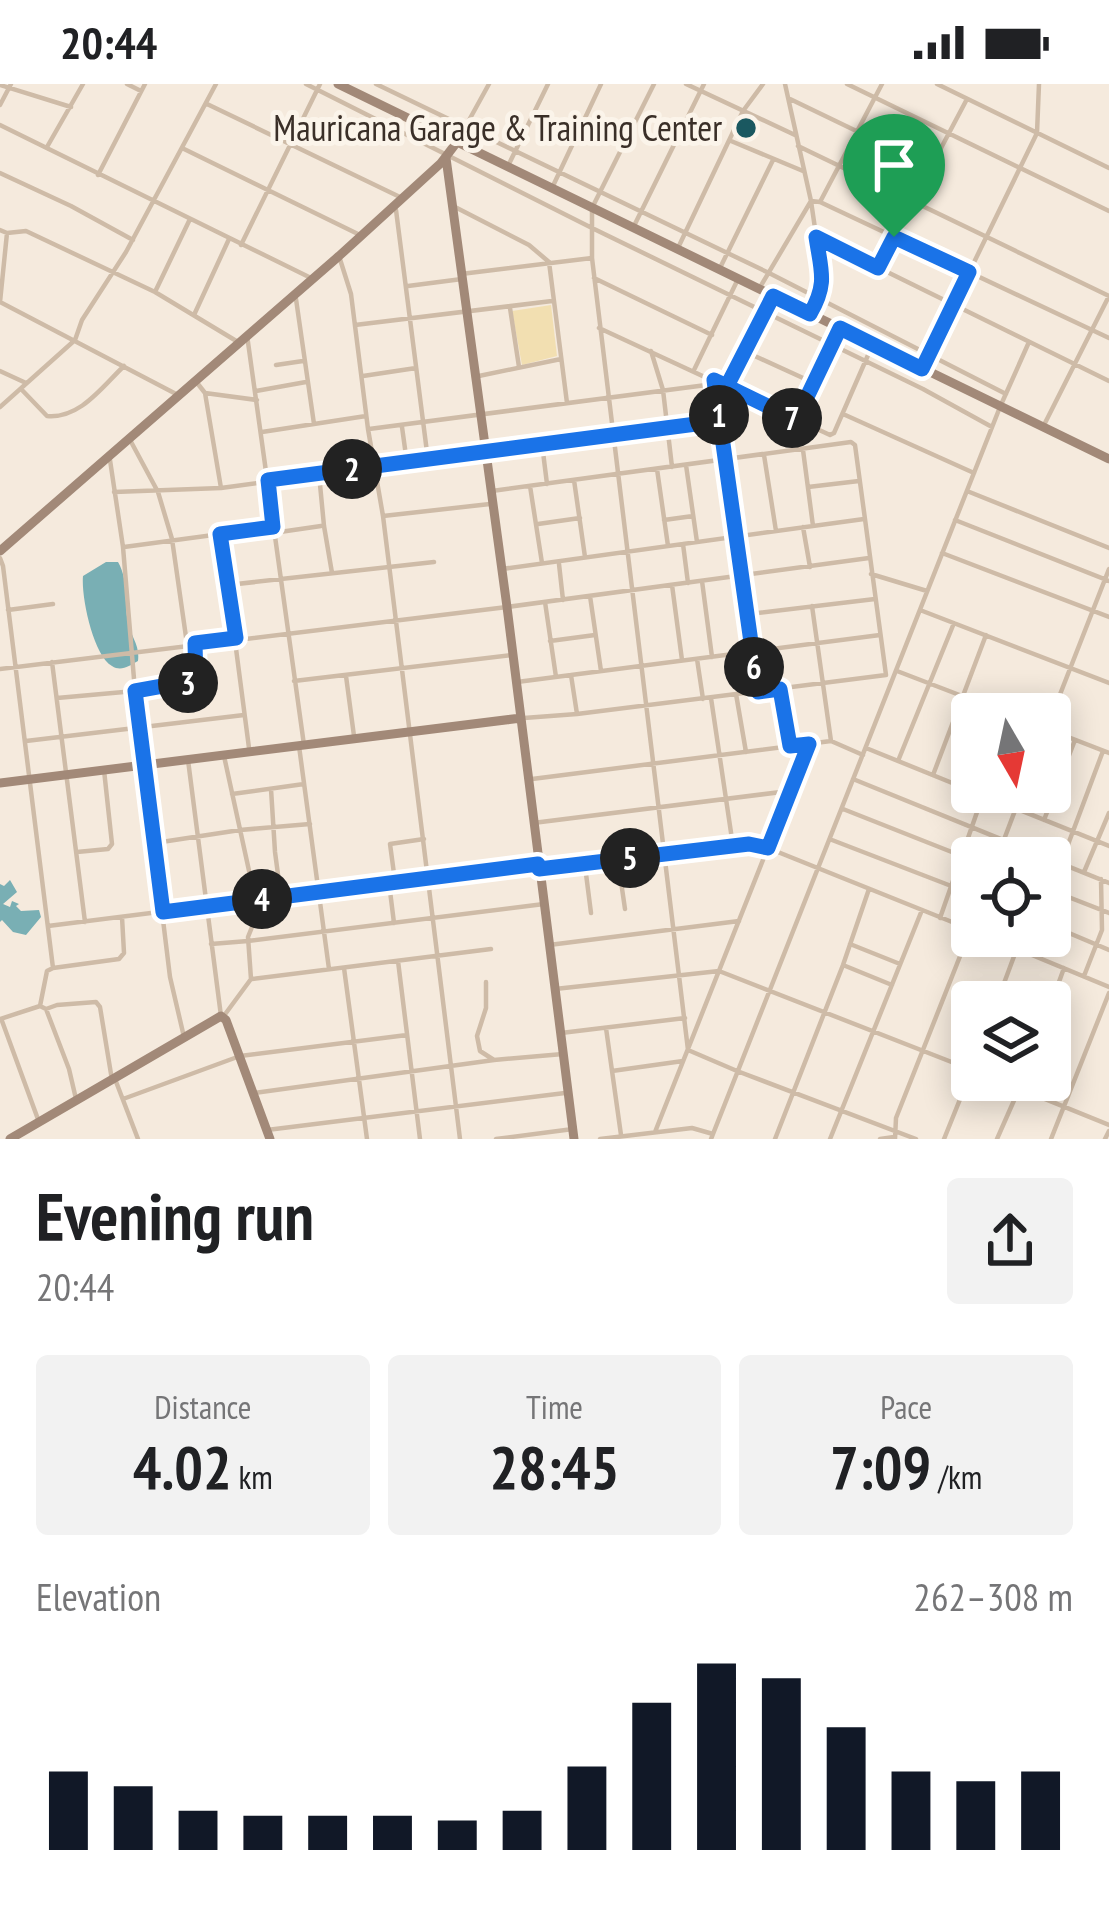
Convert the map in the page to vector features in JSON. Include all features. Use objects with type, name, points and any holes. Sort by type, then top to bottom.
[{"type":"street","points":[[46,147],[83,84]]},
{"type":"street","points":[[98,175],[143,87],[128,84]]},
{"type":"street","points":[[0,407],[75,340],[217,84]]},
{"type":"street","points":[[306,84],[992,427]]},
{"type":"street","points":[[338,84],[356,88],[1042,428],[1108,454]]},
{"type":"street","points":[[376,84],[769,273],[1006,394]]},
{"type":"street","points":[[53,968],[0,555],[447,157],[489,84]]},
{"type":"street","points":[[508,166],[548,84]]},
{"type":"street","points":[[552,188],[601,84]]},
{"type":"street","points":[[653,84],[592,208],[592,258],[688,1050]]},
{"type":"street","points":[[686,84],[702,87],[796,136]]},
{"type":"street","points":[[677,250],[743,111],[764,84]]},
{"type":"street","points":[[785,84],[823,283],[810,314]]},
{"type":"street","points":[[847,84],[1109,212]]},
{"type":"street","points":[[820,202],[883,84]]},
{"type":"street","points":[[937,84],[954,88],[1109,168]]},
{"type":"street","points":[[922,369],[1037,133],[1039,84]]},
{"type":"street","points":[[0,85],[71,107]]},
{"type":"street","points":[[0,105],[10,86]]},
{"type":"street","points":[[241,244],[318,87]]},
{"type":"street","points":[[633,228],[702,87]]},
{"type":"street","points":[[788,98],[931,167]]},
{"type":"street","points":[[878,268],[968,99]]},
{"type":"street","points":[[206,104],[399,201]]},
{"type":"street","points":[[0,125],[311,278]]},
{"type":"street","points":[[730,140],[803,171]]},
{"type":"street","points":[[798,146],[1109,296],[1042,428]]},
{"type":"street","points":[[182,148],[360,235]]},
{"type":"street","points":[[447,157],[574,1134],[496,1139]]},
{"type":"street","points":[[719,270],[773,160]]},
{"type":"street","points":[[0,173],[133,240]]},
{"type":"street","points":[[399,201],[428,460]]},
{"type":"street","points":[[811,201],[1109,338]]},
{"type":"street","points":[[759,290],[811,201]]},
{"type":"street","points":[[454,207],[529,245],[549,262],[567,404]]},
{"type":"street","points":[[155,292],[190,219]]},
{"type":"street","points":[[178,395],[0,302],[3,232],[26,231],[243,338]]},
{"type":"street","points":[[816,237],[1109,381]]},
{"type":"street","points":[[194,315],[229,239]]},
{"type":"street","points":[[339,256],[351,294],[383,516],[460,1139]]},
{"type":"street","points":[[405,286],[592,258]]},
{"type":"street","points":[[594,278],[712,335]]},
{"type":"street","points":[[694,370],[738,279]]},
{"type":"street","points":[[296,292],[314,424]]},
{"type":"street","points":[[727,386],[773,296]]},
{"type":"street","points":[[355,325],[554,301]]},
{"type":"street","points":[[510,308],[519,369]]},
{"type":"street","points":[[599,328],[830,435],[873,345]]},
{"type":"street","points":[[796,420],[840,328]]},
{"type":"street","points":[[243,338],[262,432],[329,969]]},
{"type":"street","points":[[600,1139],[692,1128],[712,1137],[1029,342]]},
{"type":"street","points":[[651,351],[663,390],[672,467]]},
{"type":"street","points":[[746,352],[814,383]]},
{"type":"street","points":[[475,376],[561,359]]},
{"type":"street","points":[[276,365],[303,361]]},
{"type":"street","points":[[0,371],[23,385],[47,416],[60,417],[78,410],[124,366]]},
{"type":"street","points":[[361,376],[416,368]]},
{"type":"street","points":[[195,380],[205,393],[221,488]]},
{"type":"street","points":[[256,391],[306,382]]},
{"type":"street","points":[[368,429],[714,382]]},
{"type":"street","points":[[714,382],[758,692]]},
{"type":"street","points":[[205,393],[257,400]]},
{"type":"street","points":[[843,414],[974,473]]},
{"type":"street","points":[[262,432],[366,416]]},
{"type":"street","points":[[114,492],[221,488],[719,421]]},
{"type":"street","points":[[401,424],[406,463]]},
{"type":"street","points":[[57,698],[196,680],[172,539],[158,492],[129,438]]},
{"type":"street","points":[[0,783],[886,675],[853,442],[492,491]]},
{"type":"street","points":[[542,444],[547,484]]},
{"type":"street","points":[[802,450],[814,526]]},
{"type":"street","points":[[109,455],[171,988],[184,1037]]},
{"type":"street","points":[[764,455],[776,531]]},
{"type":"street","points":[[686,465],[697,542]]},
{"type":"street","points":[[657,469],[668,546]]},
{"type":"street","points":[[319,474],[332,574]]},
{"type":"street","points":[[574,480],[585,557]]},
{"type":"street","points":[[808,488],[859,481]]},
{"type":"street","points":[[530,486],[542,563]]},
{"type":"street","points":[[967,491],[1109,548]]},
{"type":"street","points":[[383,516],[493,504]]},
{"type":"street","points":[[664,520],[693,516]]},
{"type":"street","points":[[536,524],[580,518]]},
{"type":"street","points":[[502,568],[863,519]]},
{"type":"street","points":[[956,520],[1107,580]]},
{"type":"street","points":[[123,547],[324,526]]},
{"type":"street","points":[[803,527],[810,566]]},
{"type":"street","points":[[220,534],[250,752]]},
{"type":"street","points":[[683,544],[688,583]]},
{"type":"street","points":[[942,553],[1109,617]]},
{"type":"street","points":[[0,669],[869,559]]},
{"type":"street","points":[[559,561],[563,600]]},
{"type":"street","points":[[228,585],[434,562]]},
{"type":"street","points":[[1060,693],[1109,568]]},
{"type":"street","points":[[871,574],[927,591]]},
{"type":"street","points":[[702,581],[712,657]]},
{"type":"street","points":[[672,585],[682,660]]},
{"type":"street","points":[[590,596],[601,671]]},
{"type":"street","points":[[747,614],[874,598]]},
{"type":"street","points":[[545,602],[556,676]]},
{"type":"street","points":[[8,610],[53,604]]},
{"type":"street","points":[[812,606],[831,741]]},
{"type":"street","points":[[920,610],[1109,683]]},
{"type":"street","points":[[898,761],[954,623]]},
{"type":"street","points":[[550,641],[596,635]]},
{"type":"street","points":[[516,682],[880,635]]},
{"type":"street","points":[[964,693],[986,635]]},
{"type":"street","points":[[295,681],[513,655]]},
{"type":"street","points":[[697,658],[703,699]]},
{"type":"street","points":[[52,662],[85,922]]},
{"type":"street","points":[[896,670],[955,693]]},
{"type":"street","points":[[571,675],[577,715]]},
{"type":"street","points":[[346,676],[355,739]]},
{"type":"street","points":[[780,689],[790,746]]},
{"type":"street","points":[[736,694],[746,752]]},
{"type":"street","points":[[712,698],[733,846]]},
{"type":"street","points":[[26,741],[244,715]]},
{"type":"street","points":[[933,775],[951,728]]},
{"type":"street","points":[[1070,837],[1106,752],[1071,738]]},
{"type":"street","points":[[1044,820],[1075,740]]},
{"type":"street","points":[[527,780],[831,741],[951,782]]},
{"type":"street","points":[[655,1132],[809,744]]},
{"type":"street","points":[[13,1138],[222,1016],[251,979],[248,941],[258,912],[224,755]]},
{"type":"street","points":[[188,760],[222,1016],[268,1134],[364,1116],[568,1092]]},
{"type":"street","points":[[76,853],[111,847],[104,770]]},
{"type":"street","points":[[853,779],[999,837]]},
{"type":"street","points":[[232,794],[305,784]]},
{"type":"street","points":[[271,789],[281,897]]},
{"type":"street","points":[[533,823],[791,790]]},
{"type":"street","points":[[842,808],[951,852]]},
{"type":"street","points":[[969,837],[977,813]]},
{"type":"street","points":[[1028,813],[1109,846]]},
{"type":"street","points":[[1084,872],[1109,813]]},
{"type":"street","points":[[154,844],[310,824]]},
{"type":"street","points":[[394,923],[390,844],[424,839]]},
{"type":"street","points":[[829,839],[951,885],[940,918]]},
{"type":"street","points":[[48,926],[429,878],[758,844],[951,922]]},
{"type":"street","points":[[618,860],[626,909]]},
{"type":"street","points":[[584,864],[592,913]]},
{"type":"street","points":[[1071,867],[1105,881],[1102,930],[1084,976]]},
{"type":"street","points":[[775,1139],[869,889]]},
{"type":"street","points":[[1071,898],[1109,913]]},
{"type":"street","points":[[211,944],[544,904]]},
{"type":"street","points":[[830,1139],[922,910]]},
{"type":"street","points":[[76,1100],[43,1008],[44,976],[53,968],[119,959],[124,953],[122,917]]},
{"type":"street","points":[[549,945],[739,920]]},
{"type":"street","points":[[1071,934],[1109,950]]},
{"type":"street","points":[[850,944],[900,964]]},
{"type":"street","points":[[251,979],[491,950]]},
{"type":"street","points":[[894,1136],[898,1113],[961,957]]},
{"type":"street","points":[[1037,957],[1109,990],[1051,1139]]},
{"type":"street","points":[[398,961],[420,1139]]},
{"type":"street","points":[[843,965],[892,985]]},
{"type":"street","points":[[344,968],[367,1139]]},
{"type":"street","points":[[1059,981],[1064,968]]},
{"type":"street","points":[[555,989],[719,971],[951,1062]]},
{"type":"street","points":[[486,982],[486,1008],[477,1036],[480,1051],[494,1060]]},
{"type":"street","points":[[39,1122],[1,1019],[57,1005],[97,1002],[113,1080],[138,1139]]},
{"type":"street","points":[[560,1033],[685,1018]]},
{"type":"street","points":[[606,1028],[621,1136]]},
{"type":"street","points":[[123,1099],[240,1056],[407,1035]]},
{"type":"street","points":[[688,1050],[894,1136],[916,1139]]},
{"type":"street","points":[[253,1093],[563,1054]]},
{"type":"street","points":[[612,1071],[683,1061]]},
{"type":"street","points":[[944,1139],[959,1101]]},
{"type":"street","points":[[997,1139],[1014,1101]]},
{"type":"street","points":[[1051,1101],[1109,1128],[1106,1139]]},
{"type":"street","points":[[880,1139],[894,1136]]},
{"type":"sand","points":[[551,305],[557,356],[522,365],[512,311]]},
{"type":"water","points":[[106,562],[118,562],[121,569],[128,622],[138,650],[138,661],[122,668],[112,666],[99,650],[84,597],[83,576]]},
{"type":"water","points":[[10,880],[17,892],[3,904],[10,907],[12,901],[21,911],[39,910],[41,917],[26,935],[0,922],[0,884]]},
{"type":"place","name":"Mauricana Garage & Training Center","points":[[746,128]]},
{"type":"route","points":[[894,237],[878,268],[816,237],[823,283],[819,298],[810,314],[773,296],[727,386],[714,380],[719,421],[268,480],[273,527],[220,534],[236,638],[195,643],[198,676],[193,682],[135,691],[163,912],[538,864],[539,869],[749,844],[768,848],[809,744],[790,746],[780,689],[758,692],[714,380],[796,420],[840,328],[922,369],[969,272],[894,237]]}]
